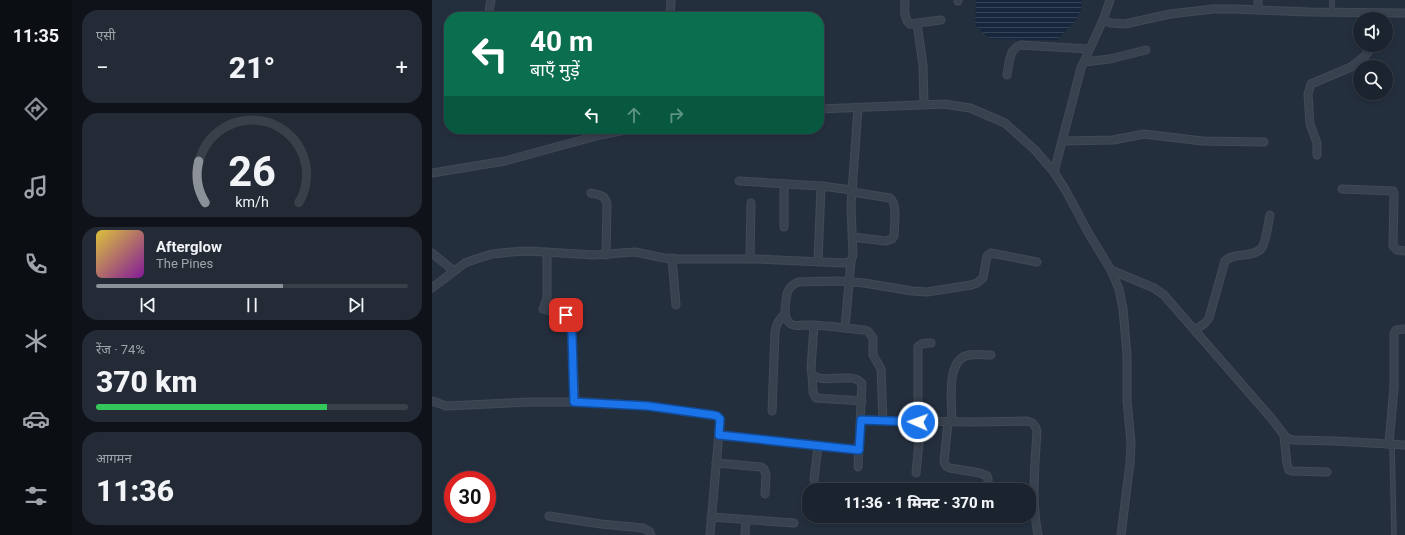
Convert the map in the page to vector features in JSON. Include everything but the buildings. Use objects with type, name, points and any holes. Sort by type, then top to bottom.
[{"type":"street","points":[[489,12],[491,0]]},
{"type":"street","points":[[670,12],[671,0]]},
{"type":"street","points":[[905,0],[906,20],[910,24],[941,20]]},
{"type":"street","points":[[1054,172],[1081,68],[1103,20],[1110,0]]},
{"type":"street","points":[[1258,0],[1258,10]]},
{"type":"street","points":[[1103,20],[1111,23],[1125,24],[1170,14],[1192,11],[1234,9],[1353,14]]},
{"type":"street","points":[[1393,14],[1405,13]]},
{"type":"street","points":[[917,24],[923,65],[924,105]]},
{"type":"street","points":[[1007,75],[1012,52],[1016,46],[1021,45],[1089,50]]},
{"type":"street","points":[[1084,62],[1110,59],[1146,50]]},
{"type":"street","points":[[1317,154],[1317,143],[1310,124],[1308,89],[1314,82],[1351,67],[1368,52]]},
{"type":"street","points":[[824,109],[944,104],[970,108],[1005,123],[1035,150],[1054,172],[1111,270],[1119,289],[1123,310],[1127,355],[1127,400],[1131,443],[1121,535]]},
{"type":"street","points":[[845,328],[852,255],[852,191],[858,108]]},
{"type":"street","points":[[432,173],[504,161],[609,134]]},
{"type":"street","points":[[1062,141],[1113,140],[1144,134],[1202,141],[1264,142]]},
{"type":"street","points":[[739,181],[821,186],[890,198],[892,200],[895,205],[894,236],[892,239],[886,241],[852,237]]},
{"type":"street","points":[[784,184],[784,227]]},
{"type":"street","points":[[818,262],[821,186]]},
{"type":"street","points":[[1342,189],[1393,191],[1393,246],[1397,250],[1405,251]]},
{"type":"street","points":[[591,193],[602,195],[606,199],[606,255]]},
{"type":"street","points":[[750,259],[751,203]]},
{"type":"street","points":[[1195,330],[1206,323],[1209,318],[1225,261],[1228,258],[1256,252],[1261,249],[1270,215]]},
{"type":"street","points":[[432,288],[465,263],[476,258],[492,254],[511,252],[606,255],[635,252],[672,258],[750,259],[844,263],[851,261]]},
{"type":"street","points":[[547,252],[547,298],[543,309],[566,315],[572,334],[574,402]]},
{"type":"street","points":[[432,253],[454,271]]},
{"type":"street","points":[[883,421],[881,369],[873,355],[873,338],[868,331],[864,330],[790,324],[785,314],[786,297],[792,284],[807,281],[850,282],[912,291],[939,291],[971,285],[980,281],[983,278],[987,256],[991,253],[1037,262]]},
{"type":"street","points":[[672,258],[676,305]]},
{"type":"street","points":[[1111,270],[1154,288],[1164,295],[1287,438],[1292,440],[1405,445]]},
{"type":"street","points":[[772,411],[776,325],[785,314]]},
{"type":"street","points":[[814,325],[812,374],[813,392],[816,398],[862,401]]},
{"type":"street","points":[[1390,444],[1394,387],[1394,334],[1396,330],[1405,328]]},
{"type":"street","points":[[916,474],[920,422],[918,347],[923,344],[931,343]]},
{"type":"street","points":[[988,483],[988,479],[984,474],[950,468],[946,466],[944,462],[950,422],[952,377],[954,367],[958,360],[969,355],[991,355]]},
{"type":"street","points":[[812,374],[818,378],[856,379],[860,381],[862,387],[862,401],[858,467]]},
{"type":"street","points":[[432,401],[446,406],[574,402],[648,406],[717,416],[720,419],[710,535]]},
{"type":"street","points":[[861,420],[920,422],[1027,420],[1032,422],[1037,431],[1034,508],[1038,535]]},
{"type":"street","points":[[719,435],[859,450]]},
{"type":"street","points":[[1284,435],[1289,470],[1327,472]]},
{"type":"street","points":[[814,480],[818,446]]},
{"type":"street","points":[[716,463],[761,467],[764,469],[766,475],[765,494]]},
{"type":"street","points":[[549,516],[601,524],[643,528],[649,530],[650,535]]},
{"type":"street","points":[[711,518],[794,523]]},
{"type":"street","points":[[745,535],[746,520]]},
{"type":"lane","points":[[1332,0],[1332,12]]},
{"type":"lane","points":[[1390,444],[1394,535]]},
{"type":"water","points":[[976,0],[1082,0],[1082,6],[1074,22],[1057,40],[990,39],[975,25]]},
{"type":"route","points":[[566,315],[572,334],[574,402],[648,406],[713,415],[720,419],[719,435],[859,450],[861,420],[918,422]]}]
